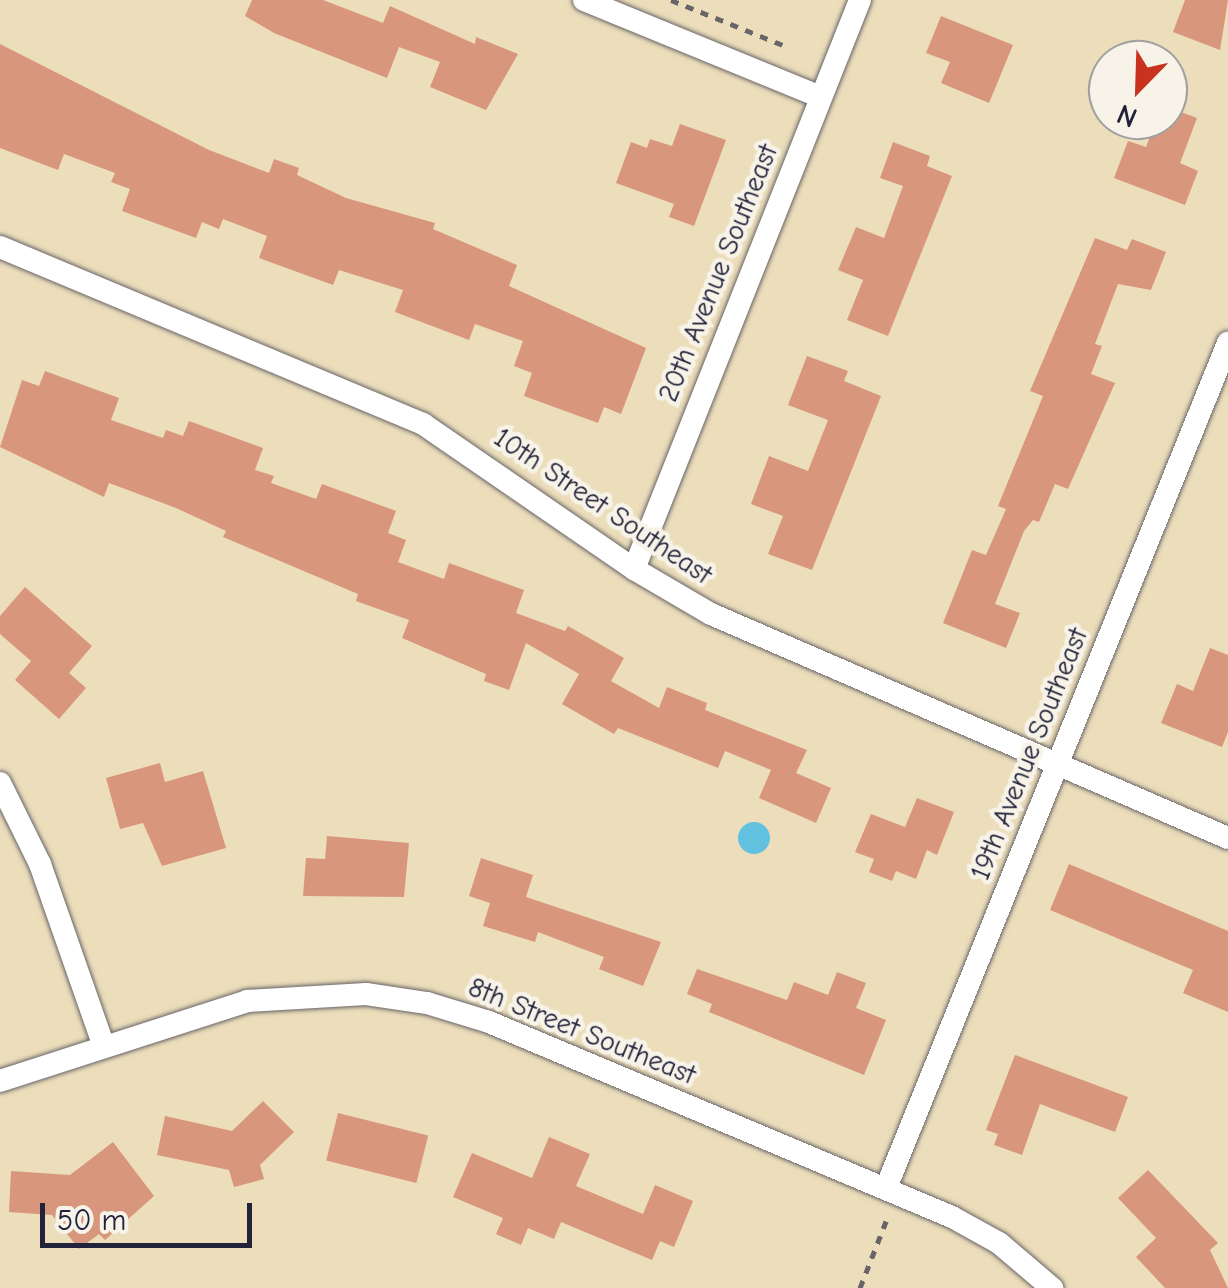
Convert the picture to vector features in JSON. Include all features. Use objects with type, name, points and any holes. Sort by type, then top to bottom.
[{"type":"street","points":[[584,0],[820,97]]},
{"type":"street","name":"20th Avenue Southeast","points":[[634,569],[860,0]]},
{"type":"street","name":"10th Street Southeast","points":[[0,246],[423,424],[634,569],[711,614],[1228,838]]},
{"type":"street","name":"19th Avenue Southeast","points":[[892,1190],[1057,765],[1228,343]]},
{"type":"street","points":[[0,783],[40,864],[103,1044]]},
{"type":"street","name":"8th Street Southeast","points":[[0,1081],[103,1044],[246,1002],[297,995],[366,994],[426,1003],[488,1022],[892,1190],[999,1242],[1052,1288]]},
{"type":"path","points":[[671,0],[788,47]]},
{"type":"path","points":[[860,1288],[892,1190]]},
{"type":"water","points":[[754,822],[765,827],[770,838],[765,849],[754,854],[743,849],[738,838],[743,827]]},
{"type":"building","points":[[252,0],[323,0],[383,23],[390,6],[475,44],[476,37],[518,54],[486,110],[430,87],[440,62],[399,47],[387,78],[274,33],[245,16]]},
{"type":"building","points":[[1185,0],[1228,0],[1220,50],[1173,32]]},
{"type":"building","points":[[941,16],[1013,45],[989,103],[941,83],[950,62],[926,53]]},
{"type":"building","points":[[0,44],[209,150],[269,173],[274,159],[299,168],[297,175],[346,198],[435,223],[433,229],[517,265],[509,286],[646,348],[621,414],[604,407],[598,423],[524,396],[532,373],[514,366],[523,341],[475,324],[469,340],[395,312],[403,290],[339,270],[333,285],[259,258],[267,236],[223,219],[219,229],[202,222],[196,238],[122,211],[130,189],[111,182],[115,173],[64,154],[58,170],[0,148]]},
{"type":"building","points":[[1188,115],[1197,118],[1180,163],[1198,171],[1185,205],[1114,178],[1128,141],[1146,147],[1149,140],[1188,140]]},
{"type":"building","points":[[680,124],[726,140],[694,226],[669,217],[674,204],[616,183],[631,142],[647,148],[650,139],[672,146]]},
{"type":"building","points":[[893,142],[930,156],[927,166],[952,176],[888,336],[847,320],[863,280],[838,270],[856,227],[884,238],[903,186],[880,178]]},
{"type":"building","points":[[1095,238],[1127,250],[1132,239],[1166,252],[1151,290],[1118,284],[1095,344],[1102,346],[1091,374],[1115,383],[1068,489],[1055,484],[1039,522],[1033,520],[1024,531],[995,604],[1020,613],[1006,648],[943,623],[972,550],[986,555],[1006,509],[998,506],[1043,396],[1030,391]]},
{"type":"building","points":[[807,356],[848,371],[844,381],[881,396],[812,570],[768,554],[783,516],[751,504],[769,456],[808,471],[828,420],[788,405]]},
{"type":"building","points":[[45,371],[119,398],[111,420],[163,438],[166,430],[183,436],[189,421],[263,448],[255,470],[274,476],[271,483],[316,499],[322,484],[396,511],[388,533],[406,540],[398,562],[444,579],[449,563],[524,590],[516,613],[565,631],[568,626],[624,658],[611,681],[659,708],[667,687],[707,703],[705,710],[807,750],[796,773],[831,788],[816,823],[759,798],[771,770],[725,751],[718,768],[618,728],[614,734],[562,704],[579,674],[526,643],[509,690],[484,681],[486,674],[402,638],[409,620],[356,601],[358,594],[223,537],[226,531],[176,508],[109,483],[104,497],[0,447],[22,380],[39,386]]},
{"type":"building","points":[[25,587],[92,646],[69,673],[86,688],[59,719],[15,680],[31,661],[0,634],[0,616]]},
{"type":"building","points":[[1210,648],[1228,655],[1228,732],[1222,747],[1161,723],[1177,684],[1193,691]]},
{"type":"building","points":[[160,763],[165,782],[203,771],[226,848],[162,866],[143,823],[120,829],[106,778]]},
{"type":"building","points":[[917,798],[954,812],[937,855],[927,850],[916,879],[896,871],[892,881],[869,872],[874,859],[855,852],[871,814],[905,827]]},
{"type":"building","points":[[327,836],[409,843],[404,897],[303,896],[306,858],[325,859]]},
{"type":"building","points":[[481,858],[533,875],[526,897],[661,942],[643,986],[599,969],[604,957],[538,932],[535,942],[483,926],[490,903],[469,896]]},
{"type":"building","points":[[1069,864],[1228,931],[1228,1012],[1183,993],[1193,970],[1050,910]]},
{"type":"building","points":[[697,969],[787,1000],[794,982],[828,995],[837,972],[866,983],[856,1008],[886,1020],[864,1075],[709,1012],[712,1004],[687,994]]},
{"type":"building","points":[[1015,1055],[1128,1097],[1115,1132],[1040,1104],[1022,1155],[994,1145],[998,1134],[986,1130]]},
{"type":"building","points":[[263,1101],[294,1132],[260,1165],[264,1179],[234,1187],[229,1170],[157,1155],[165,1116],[232,1131]]},
{"type":"building","points":[[338,1113],[428,1135],[416,1183],[326,1161]]},
{"type":"building","points":[[549,1137],[590,1154],[576,1186],[643,1214],[655,1185],[693,1201],[674,1247],[660,1241],[652,1260],[561,1222],[554,1239],[528,1228],[521,1245],[496,1234],[503,1218],[453,1197],[472,1153],[532,1178]]},
{"type":"building","points":[[113,1142],[154,1196],[105,1240],[99,1234],[79,1249],[52,1215],[9,1212],[11,1171],[70,1175]]},
{"type":"building","points":[[1148,1170],[1218,1243],[1210,1250],[1228,1288],[1165,1288],[1136,1257],[1156,1238],[1118,1198]]}]
